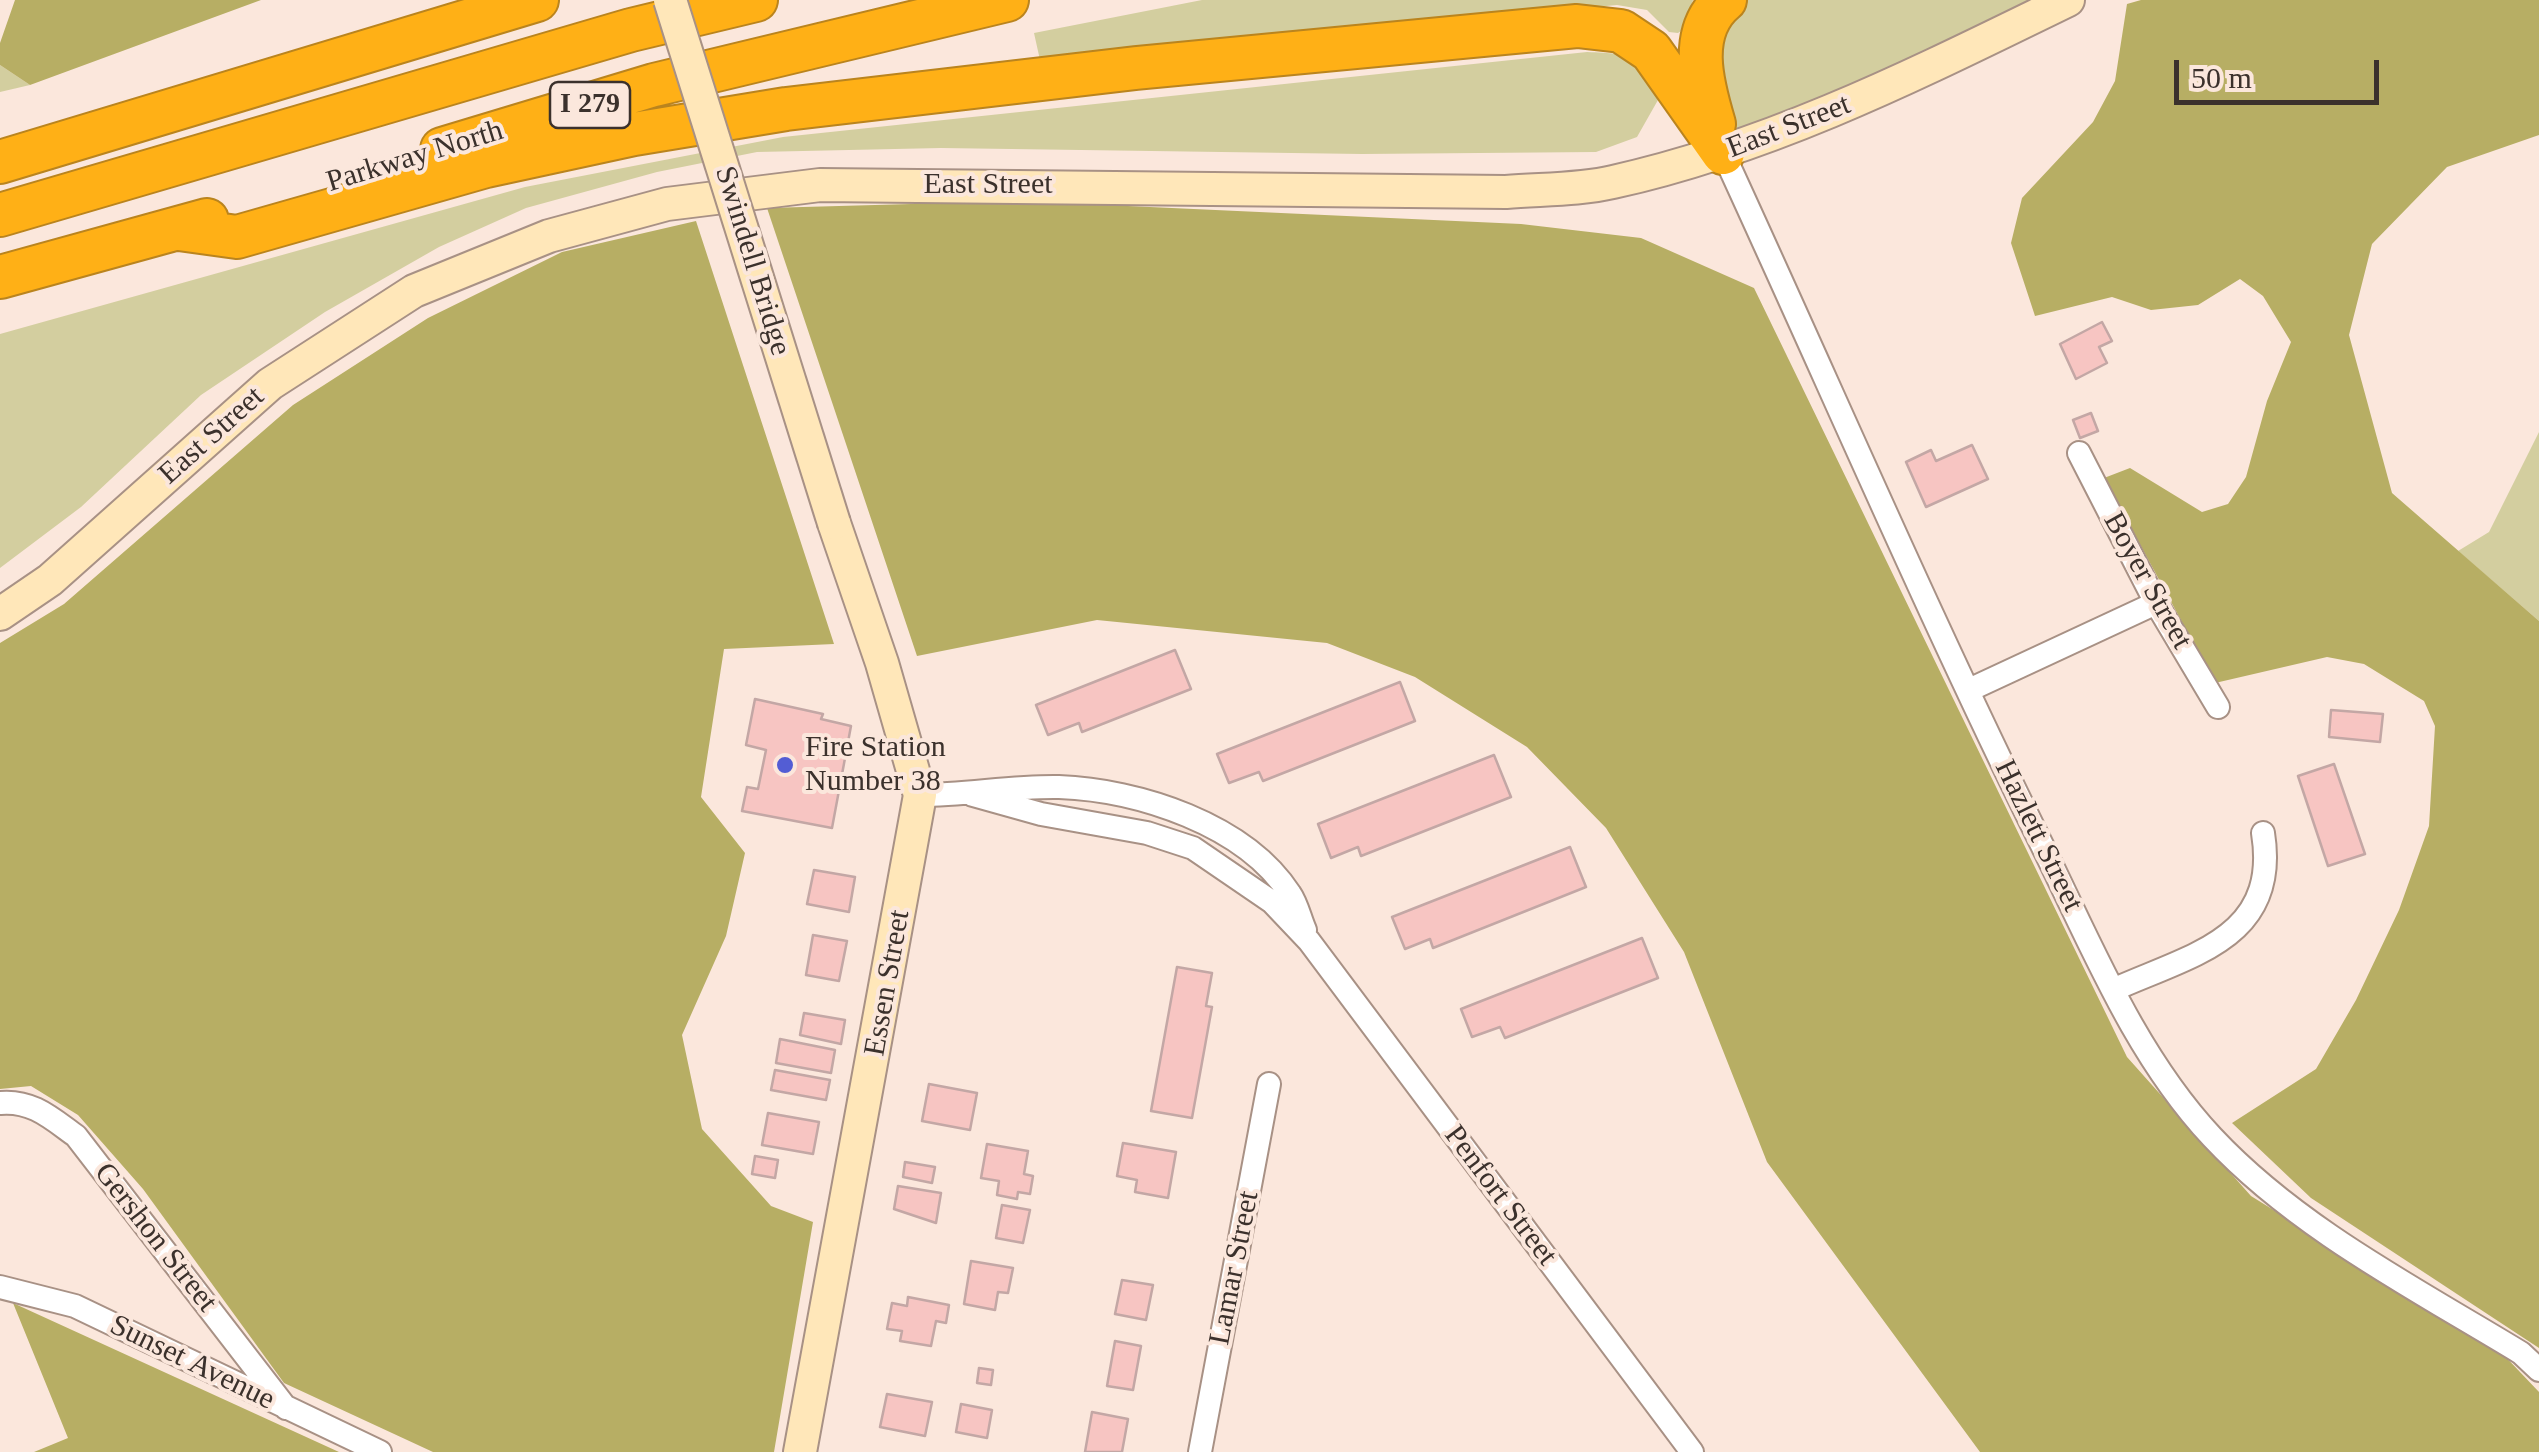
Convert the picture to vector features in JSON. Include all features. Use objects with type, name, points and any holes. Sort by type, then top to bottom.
[{"type":"highway","points":[[0,162],[538,0]]},
{"type":"highway","points":[[0,215],[631,30],[756,0]]},
{"type":"highway","name":"Parkway North","points":[[0,277],[179,229],[654,86],[1007,0]]},
{"type":"highway","points":[[1723,153],[1700,78],[1704,29],[1725,0]]},
{"type":"highway","points":[[179,229],[236,237],[486,166],[634,134],[786,108],[1155,66],[1576,26],[1622,31],[1651,51],[1723,153]]},
{"type":"main road","name":"Swindell Bridge","points":[[670,0],[834,523]]},
{"type":"main road","name":"East Street","points":[[0,614],[50,580],[270,384],[414,291],[549,236],[650,208],[820,185],[1506,192],[1609,184],[1723,153],[1840,110],[2068,0]]},
{"type":"main road","name":"Essen Street","points":[[800,1452],[920,795],[882,663],[834,523]]},
{"type":"street","name":"Hazlett Street","points":[[1723,153],[1969,690],[2113,990],[2147,1051],[2212,1137],[2270,1188],[2358,1254],[2520,1353],[2539,1370]]},
{"type":"street","name":"Boyer Street","points":[[2078,453],[2156,602],[2218,707]]},
{"type":"street","points":[[1969,690],[2156,602]]},
{"type":"street","name":"Penfort Street","points":[[920,795],[974,795],[1041,814],[1147,832],[1193,848],[1260,893],[1309,941],[1692,1452]]},
{"type":"street","points":[[2113,990],[2219,945],[2252,912],[2268,863],[2263,833]]},
{"type":"street","name":"Lamar Street","points":[[1200,1452],[1269,1084]]},
{"type":"street","name":"Gershon Street","points":[[0,1103],[18,1102],[36,1108],[76,1136],[286,1408]]},
{"type":"street","name":"Sunset Avenue","points":[[0,1287],[75,1306],[380,1452]]},
{"type":"shaded area","points":[[15,0],[261,0],[30,85],[0,65],[0,43]]},
{"type":"shaded area","points":[[1202,0],[1693,0],[1684,29],[1678,33],[1669,32],[1647,10],[1617,5],[1040,60],[1034,33]]},
{"type":"shaded area","points":[[1725,0],[2068,0],[1723,153],[1704,29]]},
{"type":"shaded area","points":[[2141,0],[2539,0],[2539,135],[2447,167],[2372,244],[2349,335],[2392,493],[2539,621],[2539,1348],[2311,1198],[2232,1123],[2316,1069],[2356,1000],[2399,910],[2429,826],[2435,726],[2424,701],[2364,664],[2327,657],[2215,683],[2104,478],[2130,468],[2202,512],[2228,504],[2246,477],[2267,401],[2291,342],[2263,296],[2240,279],[2198,305],[2151,310],[2112,297],[2035,316],[2011,243],[2022,198],[2093,122],[2115,81],[2127,4]]},
{"type":"shaded area","points":[[1587,52],[1634,60],[1647,73],[1658,100],[1637,137],[1596,152],[1362,154],[941,148],[757,152],[657,172],[526,208],[439,247],[325,312],[201,395],[81,507],[0,568],[0,334],[525,187],[783,137]]},
{"type":"shaded area","points":[[0,65],[30,85],[0,92]]},
{"type":"shaded area","points":[[1019,201],[1521,224],[1641,238],[1754,288],[2127,1057],[2251,1196],[2500,1351],[2539,1392],[2539,1452],[1980,1452],[1767,1162],[1684,952],[1606,828],[1527,747],[1415,677],[1327,643],[1097,620],[917,656],[767,208]]},
{"type":"shaded area","points":[[696,221],[834,644],[724,649],[701,797],[745,853],[726,936],[682,1035],[702,1129],[771,1206],[813,1222],[774,1452],[433,1452],[284,1383],[143,1189],[78,1115],[31,1086],[0,1089],[0,643],[64,604],[293,405],[428,318],[562,252]]},
{"type":"shaded area","points":[[2539,432],[2539,621],[2458,551],[2489,532]]},
{"type":"shaded area","points":[[13,1303],[339,1452],[34,1452],[68,1438]]},
{"type":"building","points":[[2102,322],[2112,341],[2099,347],[2107,363],[2076,379],[2060,344]]},
{"type":"building","points":[[2091,413],[2098,431],[2080,438],[2073,420]]},
{"type":"building","points":[[1972,445],[1988,479],[1926,507],[1906,462],[1931,450],[1936,461]]},
{"type":"building","points":[[1175,650],[1191,689],[1082,732],[1079,723],[1048,735],[1036,705]]},
{"type":"building","points":[[1400,682],[1415,721],[1263,781],[1259,772],[1229,783],[1217,754]]},
{"type":"building","points":[[755,699],[823,714],[821,719],[851,726],[832,828],[742,811],[747,787],[758,789],[766,750],[746,745]]},
{"type":"building","points":[[2331,710],[2383,714],[2380,742],[2329,737]]},
{"type":"building","points":[[1494,755],[1511,797],[1361,856],[1358,847],[1331,858],[1318,824]]},
{"type":"building","points":[[2334,764],[2365,854],[2328,866],[2298,776]]},
{"type":"building","points":[[1570,847],[1586,887],[1433,948],[1430,939],[1405,949],[1392,917]]},
{"type":"building","points":[[814,870],[855,877],[849,912],[807,904]]},
{"type":"building","points":[[813,935],[847,941],[839,981],[806,975]]},
{"type":"building","points":[[1642,938],[1658,978],[1505,1038],[1500,1027],[1472,1037],[1461,1009]]},
{"type":"building","points":[[1177,967],[1212,973],[1206,1006],[1212,1007],[1192,1118],[1151,1111]]},
{"type":"building","points":[[804,1013],[845,1020],[841,1044],[800,1035]]},
{"type":"building","points":[[780,1039],[835,1050],[831,1073],[776,1063]]},
{"type":"building","points":[[775,1070],[830,1080],[826,1100],[771,1090]]},
{"type":"building","points":[[929,1084],[977,1093],[970,1130],[922,1121]]},
{"type":"building","points":[[768,1113],[819,1122],[813,1154],[762,1145]]},
{"type":"building","points":[[1123,1143],[1176,1152],[1168,1198],[1135,1192],[1137,1180],[1117,1176]]},
{"type":"building","points":[[987,1144],[1028,1151],[1024,1174],[1033,1176],[1030,1194],[1018,1192],[1017,1199],[997,1195],[999,1181],[981,1178]]},
{"type":"building","points":[[755,1156],[778,1160],[775,1178],[752,1174]]},
{"type":"building","points":[[905,1162],[935,1167],[932,1183],[903,1177]]},
{"type":"building","points":[[898,1186],[941,1193],[936,1223],[894,1209]]},
{"type":"building","points":[[1002,1205],[1030,1210],[1023,1243],[996,1238]]},
{"type":"building","points":[[971,1261],[1013,1268],[1008,1293],[998,1292],[995,1310],[964,1304]]},
{"type":"building","points":[[1122,1280],[1153,1285],[1146,1320],[1115,1314]]},
{"type":"building","points":[[908,1297],[949,1305],[946,1323],[936,1321],[931,1346],[900,1341],[902,1331],[887,1329],[892,1303],[907,1306]]},
{"type":"building","points":[[1115,1341],[1141,1346],[1133,1390],[1107,1386]]},
{"type":"building","points":[[979,1368],[993,1370],[991,1385],[977,1383]]},
{"type":"building","points":[[887,1394],[932,1402],[925,1436],[880,1427]]},
{"type":"building","points":[[961,1404],[992,1410],[987,1438],[956,1432]]},
{"type":"building","points":[[1092,1412],[1128,1419],[1122,1452],[1085,1452]]},
{"type":"place","name":"Fire Station Number 38","points":[[785,765]]}]
